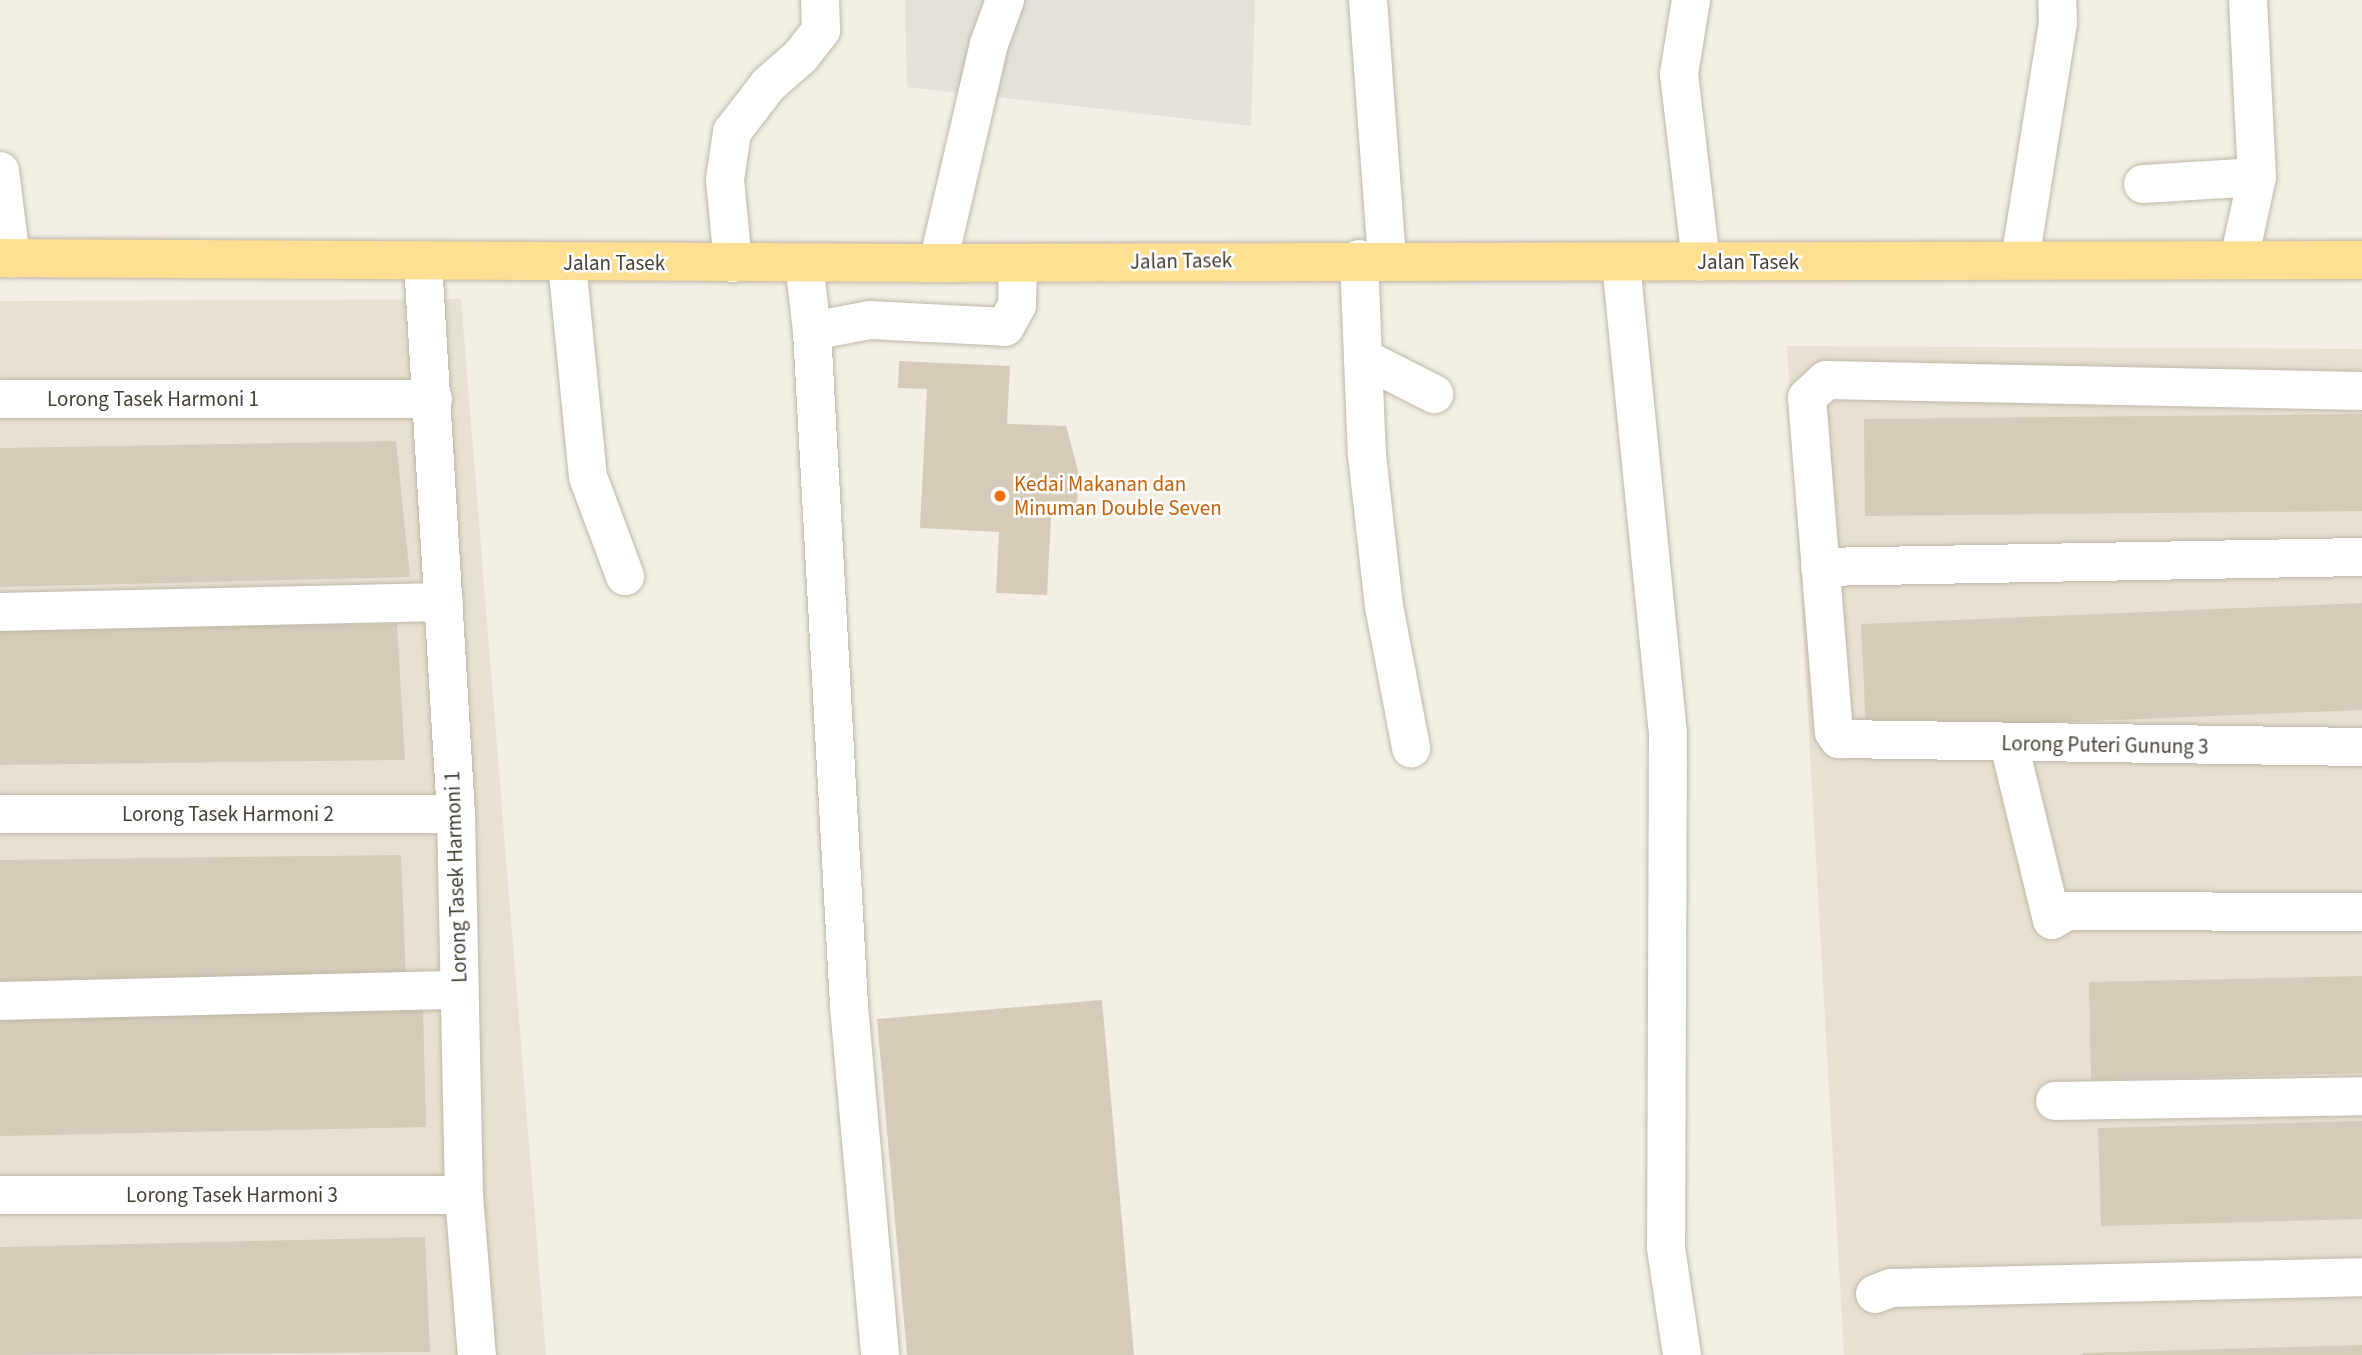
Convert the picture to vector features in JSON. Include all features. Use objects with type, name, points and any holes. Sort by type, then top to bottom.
[{"type":"main road","name":"Jalan Tasek","points":[[5,258],[567,263],[1018,263],[1373,259],[1621,263],[2362,260]]},
{"type":"street","points":[[733,262],[725,180],[732,132],[768,85],[801,56],[821,30],[820,0]]},
{"type":"street","points":[[938,263],[989,44],[1005,0]]},
{"type":"street","points":[[1368,0],[1373,259],[1363,358],[1367,455],[1384,606],[1411,748]]},
{"type":"street","points":[[1691,0],[1679,74],[1701,262]]},
{"type":"street","points":[[2020,260],[2058,23],[2057,0]]},
{"type":"street","points":[[2239,260],[2256,177],[2248,0]]},
{"type":"street","points":[[0,171],[5,258]]},
{"type":"street","points":[[2143,184],[2256,177]]},
{"type":"street","name":"Lorong Tasek Harmoni 1","points":[[424,262],[456,814],[464,1195],[477,1355]]},
{"type":"street","points":[[567,263],[588,477],[625,576]]},
{"type":"street","points":[[804,263],[812,331],[849,1006],[880,1355]]},
{"type":"street","points":[[812,331],[869,320],[1005,327],[1017,305],[1018,263]]},
{"type":"street","points":[[1621,263],[1668,733],[1666,1248],[1682,1355]]},
{"type":"street","points":[[1363,358],[1434,394]]},
{"type":"street","points":[[2362,391],[1826,380],[1807,398],[1821,567],[2362,557]]},
{"type":"street","name":"Lorong Tasek Harmoni 1","points":[[0,399],[433,399]]},
{"type":"street","name":"Lorong Puteri Gunung 3","points":[[1821,567],[1834,732],[1849,742],[2362,747]]},
{"type":"street","points":[[0,612],[444,602]]},
{"type":"street","points":[[2009,744],[2052,920],[2067,911],[2362,912]]},
{"type":"street","name":"Lorong Tasek Harmoni 2","points":[[0,814],[456,814]]},
{"type":"street","points":[[0,1002],[460,990]]},
{"type":"street","points":[[2055,1101],[2362,1096]]},
{"type":"street","name":"Lorong Tasek Harmoni 3","points":[[0,1195],[464,1195]]},
{"type":"street","points":[[1875,1294],[1891,1288],[2362,1277]]},
{"type":"shaded area","points":[[905,0],[1255,0],[1251,126],[907,87]]},
{"type":"shaded area","points":[[461,299],[546,1355],[0,1355],[0,301]]},
{"type":"shaded area","points":[[1787,346],[2362,349],[2362,1355],[1844,1355]]},
{"type":"building","name":"Kedai Makanan dan Minuman Double Seven","points":[[899,361],[1010,366],[1007,424],[1066,426],[1079,474],[1076,518],[1051,517],[1047,595],[996,593],[999,532],[920,528],[927,389],[898,388]]},
{"type":"building","points":[[2362,414],[2362,511],[1865,516],[1864,419]]},
{"type":"building","points":[[396,441],[410,577],[0,587],[0,448]]},
{"type":"building","points":[[2362,603],[2362,710],[1866,730],[1861,624]]},
{"type":"building","points":[[397,624],[405,760],[0,765],[0,629]]},
{"type":"building","points":[[401,855],[406,980],[0,987],[0,860]]},
{"type":"building","points":[[2362,976],[2362,1073],[2091,1080],[2089,982]]},
{"type":"building","points":[[1102,1000],[1134,1355],[907,1355],[877,1019]]},
{"type":"building","points":[[423,1006],[426,1127],[0,1136],[0,1015]]},
{"type":"building","points":[[2362,1121],[2362,1219],[2101,1226],[2098,1128]]},
{"type":"building","points":[[425,1237],[430,1352],[0,1355],[0,1247]]},
{"type":"building","points":[[2362,1345],[2362,1355],[2083,1355],[2083,1353]]},
{"type":"place","name":"Kedai Makanan dan Minuman Double Seven","points":[[1000,496]]}]
